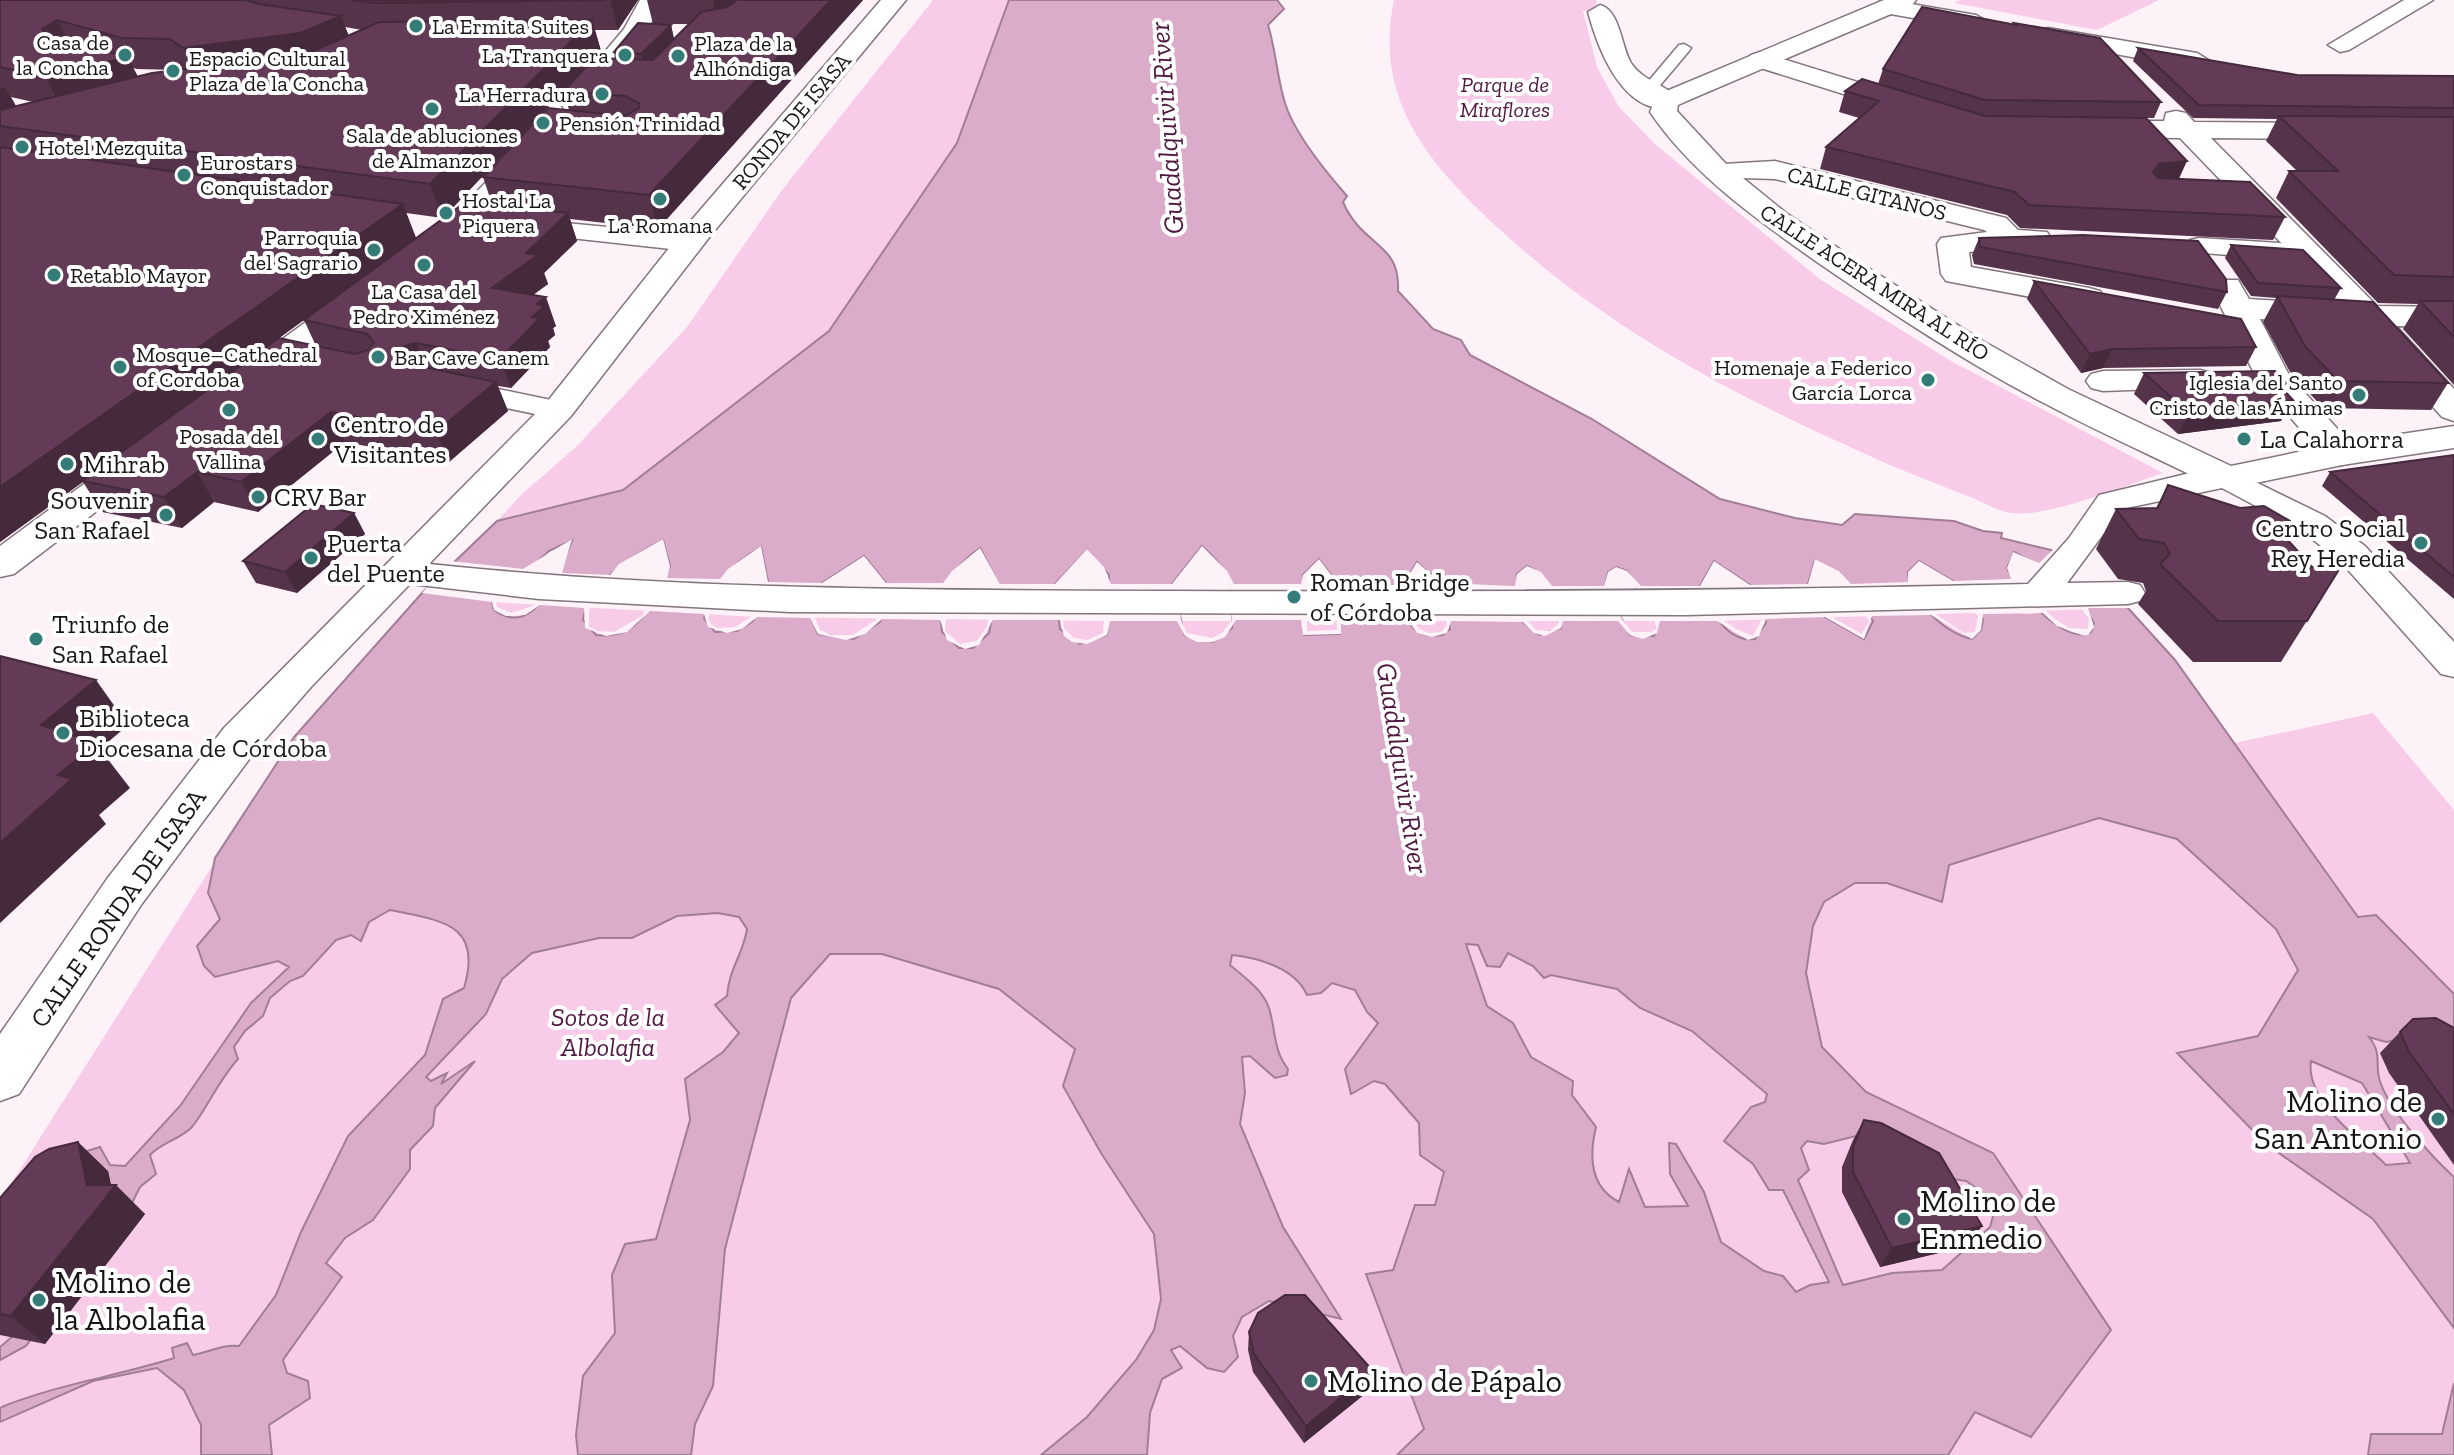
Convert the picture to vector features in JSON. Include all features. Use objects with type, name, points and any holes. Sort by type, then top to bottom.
[{"type":"street","points":[[229,395],[425,243],[555,126],[622,53],[652,0]]},
{"type":"street","name":"RONDA DE ISASA","points":[[689,243],[894,0]]},
{"type":"street","points":[[2340,45],[2421,0]]},
{"type":"street","points":[[1656,97],[1760,60],[1896,4],[2000,27]]},
{"type":"street","name":"CALLE ACERA MIRA AL RÍO","points":[[1600,12],[1613,57],[1630,82],[1656,97],[1663,112],[1717,171],[1775,219],[1969,347],[2056,396],[2227,478]]},
{"type":"street","points":[[2031,32],[2215,64]]},
{"type":"street","points":[[2110,46],[2107,53],[2130,75]]},
{"type":"street","points":[[1760,60],[1933,114]]},
{"type":"street","points":[[2037,596],[2111,502],[2194,482],[2452,432],[2368,316],[2311,253],[2153,97]]},
{"type":"street","points":[[2067,128],[2187,130],[2286,117],[2454,132]]},
{"type":"street","name":"CALLE GITANOS","points":[[1717,171],[1775,170],[1995,224],[2011,238]]},
{"type":"street","points":[[2220,194],[2251,194]]},
{"type":"street","points":[[2064,238],[2011,238],[1955,259],[2124,305]]},
{"type":"street","points":[[425,243],[689,243]]},
{"type":"street","name":"CALLE RONDA DE ISASA","points":[[0,1078],[124,892],[240,739],[296,677],[418,575],[559,409],[689,243]]},
{"type":"street","points":[[2169,244],[2311,253]]},
{"type":"street","points":[[2199,246],[2231,311],[2248,379],[2342,454]]},
{"type":"street","points":[[2231,311],[2454,317]]},
{"type":"street","points":[[283,354],[326,363]]},
{"type":"street","points":[[2103,381],[2248,379]]},
{"type":"street","points":[[428,384],[540,406]]},
{"type":"street","points":[[0,565],[166,441]]},
{"type":"street","points":[[2227,478],[2313,523],[2353,554],[2454,665]]},
{"type":"street","points":[[418,575],[554,589],[805,601],[1686,604],[2128,593]]},
{"type":"lane","points":[[1656,97],[1684,48]]},
{"type":"green space","points":[[933,0],[1009,0],[957,143],[829,331],[622,490],[497,521],[522,494],[577,446],[687,327],[782,190]]},
{"type":"green space","name":"Parque de Miraflores","points":[[1394,0],[1596,0],[1598,10],[1583,11],[1597,67],[1619,107],[1656,145],[1821,280],[1951,361],[2163,473],[2066,506],[2027,513],[2007,512],[1813,430],[1720,383],[1631,331],[1547,270],[1507,236],[1434,160],[1415,133],[1401,103],[1392,72],[1390,37]]},
{"type":"green space","points":[[1961,0],[2159,0],[2097,30],[1954,3]]},
{"type":"green space","name":"Sotos de la Albolafia","points":[[492,602],[757,617],[1109,621],[1717,621],[2128,608],[2175,660],[2235,743],[2373,713],[2454,810],[2454,1455],[0,1455],[0,1201],[294,737]]},
{"type":"water","name":"Guadalquivir River","points":[[1009,0],[1277,0],[1284,9],[1268,25],[1289,115],[1312,152],[1347,196],[1343,202],[1351,217],[1387,253],[1397,275],[1398,291],[1433,329],[1461,340],[1470,355],[1592,419],[1720,499],[1795,518],[1842,525],[1855,514],[1954,521],[1983,531],[2002,533],[2001,538],[2051,550],[2095,579],[2128,608],[2175,660],[2358,917],[2376,915],[2454,994],[2454,1056],[2414,1037],[2386,1042],[2369,1037],[2376,1050],[2378,1071],[2386,1095],[2424,1146],[2454,1177],[2454,1328],[2373,1219],[2266,1144],[2177,1053],[2258,1036],[2298,970],[2276,929],[2177,839],[2099,818],[1949,865],[1942,902],[1887,883],[1855,883],[1824,902],[1813,926],[1806,973],[1822,1047],[1866,1092],[1993,1153],[2111,1330],[2031,1437],[1975,1412],[1948,1455],[1397,1455],[1424,1429],[1366,1274],[1393,1270],[1415,1205],[1435,1205],[1444,1172],[1420,1155],[1419,1123],[1385,1084],[1374,1081],[1351,1094],[1345,1069],[1378,1023],[1367,1012],[1355,990],[1332,983],[1321,993],[1307,995],[1285,971],[1264,962],[1232,955],[1230,965],[1266,1001],[1277,1047],[1288,1069],[1287,1075],[1275,1078],[1250,1056],[1242,1057],[1245,1093],[1240,1124],[1283,1227],[1341,1319],[1269,1301],[1242,1317],[1233,1336],[1238,1357],[1224,1372],[1207,1368],[1180,1346],[1171,1350],[1182,1368],[1162,1379],[1150,1413],[1147,1455],[1041,1455],[1087,1417],[1136,1360],[1154,1330],[1161,1299],[1154,1234],[1101,1153],[1063,1086],[1075,1049],[999,989],[882,954],[830,954],[791,998],[725,1249],[713,1386],[695,1424],[691,1455],[578,1455],[576,1435],[583,1376],[615,1333],[612,1275],[625,1244],[656,1239],[690,1120],[685,1079],[723,1052],[739,1033],[715,1005],[727,996],[730,977],[747,929],[739,917],[718,913],[677,916],[632,938],[599,938],[532,953],[502,979],[486,1014],[426,1077],[431,1081],[447,1073],[441,1084],[475,1061],[435,1108],[433,1126],[410,1150],[410,1169],[373,1220],[345,1238],[326,1263],[342,1277],[283,1360],[287,1373],[308,1381],[310,1398],[269,1425],[272,1455],[201,1455],[201,1425],[184,1390],[157,1368],[93,1381],[0,1422],[0,1408],[4,1406],[174,1358],[172,1348],[187,1343],[193,1355],[221,1347],[239,1346],[276,1295],[301,1232],[348,1136],[425,1055],[443,999],[464,988],[468,950],[463,938],[441,922],[390,910],[369,922],[361,941],[351,935],[336,940],[303,976],[290,981],[270,998],[263,1016],[245,1031],[234,1047],[238,1059],[192,1127],[150,1155],[156,1174],[140,1187],[129,1209],[26,1346],[0,1360],[0,1347],[13,1336],[80,1153],[100,1147],[110,1165],[125,1166],[180,1106],[251,1003],[289,967],[278,961],[215,977],[204,966],[197,946],[220,919],[208,893],[215,858],[294,737],[422,593],[497,521],[623,490],[829,331],[957,143]],"holes":[[[572,540],[554,583],[534,609],[522,616],[509,617],[494,610],[492,601],[549,551]],[[663,540],[670,566],[651,604],[635,624],[612,635],[596,635],[583,620],[587,606],[603,582],[625,562]],[[1202,546],[1227,574],[1232,591],[1232,628],[1213,642],[1185,636],[1172,584]],[[761,547],[768,582],[753,621],[737,631],[715,632],[704,618],[719,584],[731,569]],[[980,548],[999,584],[989,633],[973,648],[959,648],[942,632],[941,606],[947,584],[960,565]],[[1087,550],[1109,575],[1107,635],[1080,644],[1060,629],[1055,584]],[[2014,552],[2066,580],[2094,623],[2091,632],[2080,634],[2055,624],[2021,590],[2007,568]],[[864,556],[886,583],[880,622],[854,639],[818,634],[811,618],[822,583]],[[1319,559],[1339,585],[1340,634],[1304,635],[1303,575]],[[1815,560],[1839,572],[1873,621],[1864,639],[1825,617],[1808,584]],[[1714,561],[1750,585],[1766,623],[1755,639],[1744,639],[1727,630],[1700,586]],[[1919,561],[1953,581],[1983,619],[1981,630],[1972,639],[1951,630],[1930,614],[1915,593],[1908,572]],[[1417,562],[1440,583],[1450,629],[1443,635],[1421,634],[1410,623],[1403,585]],[[1527,566],[1548,584],[1561,628],[1539,635],[1523,622],[1517,574]],[[1616,567],[1627,571],[1659,621],[1654,636],[1630,635],[1605,586],[1608,572]],[[1466,944],[1478,945],[1487,966],[1500,967],[1508,953],[1533,966],[1544,978],[1551,975],[1617,989],[1640,1008],[1692,1031],[1767,1094],[1765,1102],[1751,1107],[1724,1141],[1753,1164],[1769,1190],[1783,1190],[1829,1282],[1810,1285],[1796,1292],[1783,1276],[1764,1271],[1721,1242],[1704,1192],[1676,1144],[1669,1143],[1670,1174],[1688,1206],[1645,1207],[1629,1169],[1619,1202],[1609,1196],[1594,1170],[1596,1127],[1572,1095],[1573,1081],[1531,1057],[1513,1023],[1487,1006]],[[2311,1061],[2362,1083],[2410,1163],[2386,1165],[2325,1105],[2311,1076]],[[1860,1135],[1953,1179],[1966,1181],[1979,1190],[1995,1209],[1990,1227],[1942,1270],[1892,1273],[1843,1285],[1798,1180],[1809,1170],[1801,1148],[1807,1141],[1824,1144]]]},
{"type":"water","points":[[2454,1383],[2454,1455],[2368,1455],[2371,1434],[2442,1434]]},
{"type":"pier","points":[[572,539],[562,573],[610,575],[619,564],[663,539],[670,566],[667,578],[720,579],[728,569],[761,546],[768,582],[822,583],[864,556],[886,583],[943,583],[952,571],[980,548],[1000,584],[1055,584],[1087,549],[1104,567],[1111,584],[1172,584],[1202,546],[1227,571],[1234,584],[1301,584],[1303,575],[1319,559],[1339,585],[1403,585],[1417,562],[1441,583],[1515,586],[1517,574],[1527,566],[1541,572],[1552,586],[1604,586],[1608,572],[1616,567],[1627,571],[1641,586],[1700,586],[1714,561],[1750,585],[1808,584],[1815,559],[1839,571],[1851,584],[1908,582],[1908,572],[1919,561],[1953,581],[2011,579],[2007,568],[2013,552],[2039,563],[2055,548],[2101,580],[2133,608],[2088,608],[2094,627],[2088,635],[2057,626],[2043,613],[1983,614],[1981,630],[1972,639],[1931,615],[1872,616],[1864,639],[1825,617],[1766,619],[1759,636],[1748,640],[1717,621],[1660,621],[1657,633],[1643,639],[1630,635],[1618,621],[1563,621],[1561,628],[1545,636],[1534,633],[1523,622],[1451,621],[1447,633],[1432,637],[1417,633],[1408,620],[1341,620],[1341,634],[1303,635],[1301,620],[1236,620],[1225,637],[1213,642],[1197,642],[1185,636],[1177,621],[1110,621],[1107,635],[1087,644],[1072,642],[1064,636],[1060,620],[993,620],[979,645],[965,649],[947,640],[940,620],[882,619],[865,634],[846,640],[818,634],[810,618],[757,617],[742,629],[727,633],[708,627],[704,614],[650,611],[627,632],[606,636],[585,628],[584,608],[540,605],[525,615],[506,616],[494,610],[492,602],[422,593],[450,561],[523,569]],"holes":[[[661,545],[666,566],[642,616],[614,632],[597,631],[589,626],[589,610],[622,567]],[[566,547],[557,572],[535,605],[512,613],[497,607],[496,603],[526,572]],[[1202,551],[1230,585],[1232,620],[1222,633],[1212,638],[1187,633],[1181,620],[1176,585]],[[759,553],[764,581],[754,615],[735,627],[717,628],[708,619],[724,581]],[[979,554],[995,584],[987,626],[977,641],[960,644],[945,631],[948,585]],[[1087,555],[1101,569],[1107,584],[1103,633],[1087,640],[1074,638],[1064,628],[1059,585]],[[2016,557],[2063,583],[2089,619],[2088,629],[2069,628],[2051,616],[2015,577],[2012,568]],[[863,560],[882,584],[876,620],[853,635],[831,635],[820,630],[815,618],[826,585]],[[1319,564],[1335,586],[1337,630],[1307,631],[1307,577]],[[1817,564],[1847,586],[1869,621],[1862,634],[1828,615],[1812,583]],[[1715,566],[1746,587],[1762,619],[1753,636],[1720,618],[1704,586]],[[1920,566],[1941,576],[1978,616],[1975,632],[1964,633],[1934,613],[1912,580],[1912,574]],[[1418,567],[1437,584],[1447,625],[1441,632],[1429,633],[1419,629],[1412,619],[1407,585]],[[1527,570],[1539,575],[1548,588],[1559,623],[1550,631],[1536,630],[1527,620],[1519,582]],[[1617,571],[1637,588],[1656,628],[1652,632],[1632,632],[1622,619],[1609,585],[1611,575]]]},
{"type":"building","points":[[0,0],[245,0],[341,16],[300,33],[183,48],[170,39],[122,38],[57,20],[42,29],[47,37],[128,57],[46,77],[0,67]]},
{"type":"building","points":[[351,0],[476,1],[605,0],[373,3]]},
{"type":"building","points":[[737,0],[831,0],[649,195],[483,177],[548,108],[625,116],[639,108],[639,103],[625,96],[564,91],[594,58],[653,60],[701,12],[727,7]]},
{"type":"building","points":[[1922,7],[2100,38],[2161,102],[1985,100],[1883,69]]},
{"type":"building","points":[[592,20],[430,184],[0,126],[0,110],[152,73],[307,54],[379,22]]},
{"type":"building","points":[[638,23],[671,25],[641,54],[614,52]]},
{"type":"building","points":[[2138,48],[2297,75],[2454,76],[2454,108],[2199,105]]},
{"type":"building","points":[[1862,79],[1985,116],[2146,118],[2187,161],[2159,164],[2153,172],[2158,178],[2250,182],[2285,217],[2029,205],[2015,192],[1826,147],[1879,101],[1845,91]]},
{"type":"building","points":[[2279,116],[2454,117],[2454,277],[2394,275],[2289,171],[2338,171]]},
{"type":"building","name":"Mosque–Cathedral of Cordoba","points":[[0,147],[403,204],[0,487]]},
{"type":"building","points":[[467,201],[568,213],[526,253],[538,255],[492,288],[546,297],[537,304],[545,306],[532,317],[540,318],[500,359],[416,343],[398,352],[405,363],[496,382],[436,432],[331,412],[241,482],[197,472],[164,497],[82,481],[279,338],[355,354],[368,350],[374,342],[367,334],[304,320]]},
{"type":"building","points":[[2083,235],[2198,241],[2226,279],[2227,292],[1980,247],[1979,238]]},
{"type":"building","points":[[2231,245],[2303,250],[2341,288],[2258,283]]},
{"type":"building","points":[[2034,281],[2241,319],[2256,347],[2112,349],[2090,354]]},
{"type":"building","points":[[2277,296],[2373,302],[2448,383],[2338,381],[2305,346]]},
{"type":"building","points":[[2420,301],[2454,301],[2454,337]]},
{"type":"building","points":[[2275,371],[2289,386],[2280,386],[2293,400],[2189,413],[2144,373]]},
{"type":"building","name":"Centro Social Rey Heredia","points":[[2454,455],[2454,577],[2330,472]]},
{"type":"building","points":[[2168,485],[2240,508],[2264,506],[2290,521],[2285,537],[2312,567],[2340,568],[2307,621],[2218,621],[2160,564],[2170,554],[2164,543],[2139,539],[2116,509],[2158,508]]},
{"type":"building","points":[[313,504],[354,513],[285,572],[243,561]]},
{"type":"building","points":[[0,656],[96,680],[41,725],[97,743],[58,775],[72,779],[0,843]]},
{"type":"building","points":[[2436,1018],[2454,1028],[2454,1114],[2409,1052],[2400,1032],[2413,1019]]},
{"type":"building","name":"Molino de Enmedio","points":[[1864,1120],[1881,1123],[1939,1153],[1982,1226],[1892,1248],[1853,1172],[1853,1147]]},
{"type":"building","points":[[78,1142],[87,1185],[116,1185],[11,1316],[0,1314],[0,1198],[35,1157],[49,1149]]},
{"type":"building","name":"Molino de Pápalo","points":[[1285,1295],[1305,1295],[1373,1371],[1306,1426],[1254,1354],[1249,1332],[1258,1313]]},
{"type":"place","name":"La Ermita Suites","points":[[416,26]]},
{"type":"place","name":"Casa de la Concha","points":[[125,55]]},
{"type":"place","name":"La Tranquera","points":[[625,55]]},
{"type":"place","name":"Plaza de la Alhóndiga","points":[[678,56]]},
{"type":"place","name":"Espacio Cultural Plaza de la Concha","points":[[173,71]]},
{"type":"place","name":"La Herradura","points":[[602,94]]},
{"type":"place","name":"Sala de abluciones de Almanzor","points":[[432,109]]},
{"type":"place","name":"Pensión Trinidad","points":[[543,123]]},
{"type":"place","name":"Hotel Mezquita","points":[[22,147]]},
{"type":"place","name":"Eurostars Conquistador","points":[[184,175]]},
{"type":"place","name":"La Romana","points":[[660,199]]},
{"type":"place","name":"Hostal La Piquera","points":[[446,213]]},
{"type":"place","name":"Parroquia del Sagrario","points":[[374,250]]},
{"type":"place","name":"La Casa del Pedro Ximénez","points":[[424,265]]},
{"type":"place","name":"Retablo Mayor","points":[[54,275]]},
{"type":"place","name":"Bar Cave Canem","points":[[378,357]]},
{"type":"place","name":"Mosque–Cathedral of Cordoba","points":[[120,367]]},
{"type":"place","name":"Homenaje a Federico García Lorca","points":[[1928,380]]},
{"type":"place","name":"Iglesia del Santo Cristo de las Ánimas","points":[[2359,395]]},
{"type":"place","name":"Posada del Vallina","points":[[229,410]]},
{"type":"place","name":"Centro de Visitantes","points":[[318,439]]},
{"type":"place","name":"La Calahorra","points":[[2244,439]]},
{"type":"place","name":"Mihrab","points":[[67,464]]},
{"type":"place","name":"CRV Bar","points":[[258,497]]},
{"type":"place","name":"Souvenir San Rafael","points":[[166,515]]},
{"type":"place","name":"Centro Social Rey Heredia","points":[[2421,543]]},
{"type":"place","name":"Puerta del Puente","points":[[311,558]]},
{"type":"place","name":"Roman Bridge of Córdoba","points":[[1294,597]]},
{"type":"place","name":"Triunfo de San Rafael","points":[[36,639]]},
{"type":"place","name":"Biblioteca Diocesana de Córdoba","points":[[63,733]]},
{"type":"place","name":"Molino de San Antonio","points":[[2438,1119]]},
{"type":"place","name":"Molino de Enmedio","points":[[1904,1219]]},
{"type":"place","name":"Molino de la Albolafia","points":[[39,1300]]},
{"type":"place","name":"Molino de Pápalo","points":[[1311,1381]]}]
